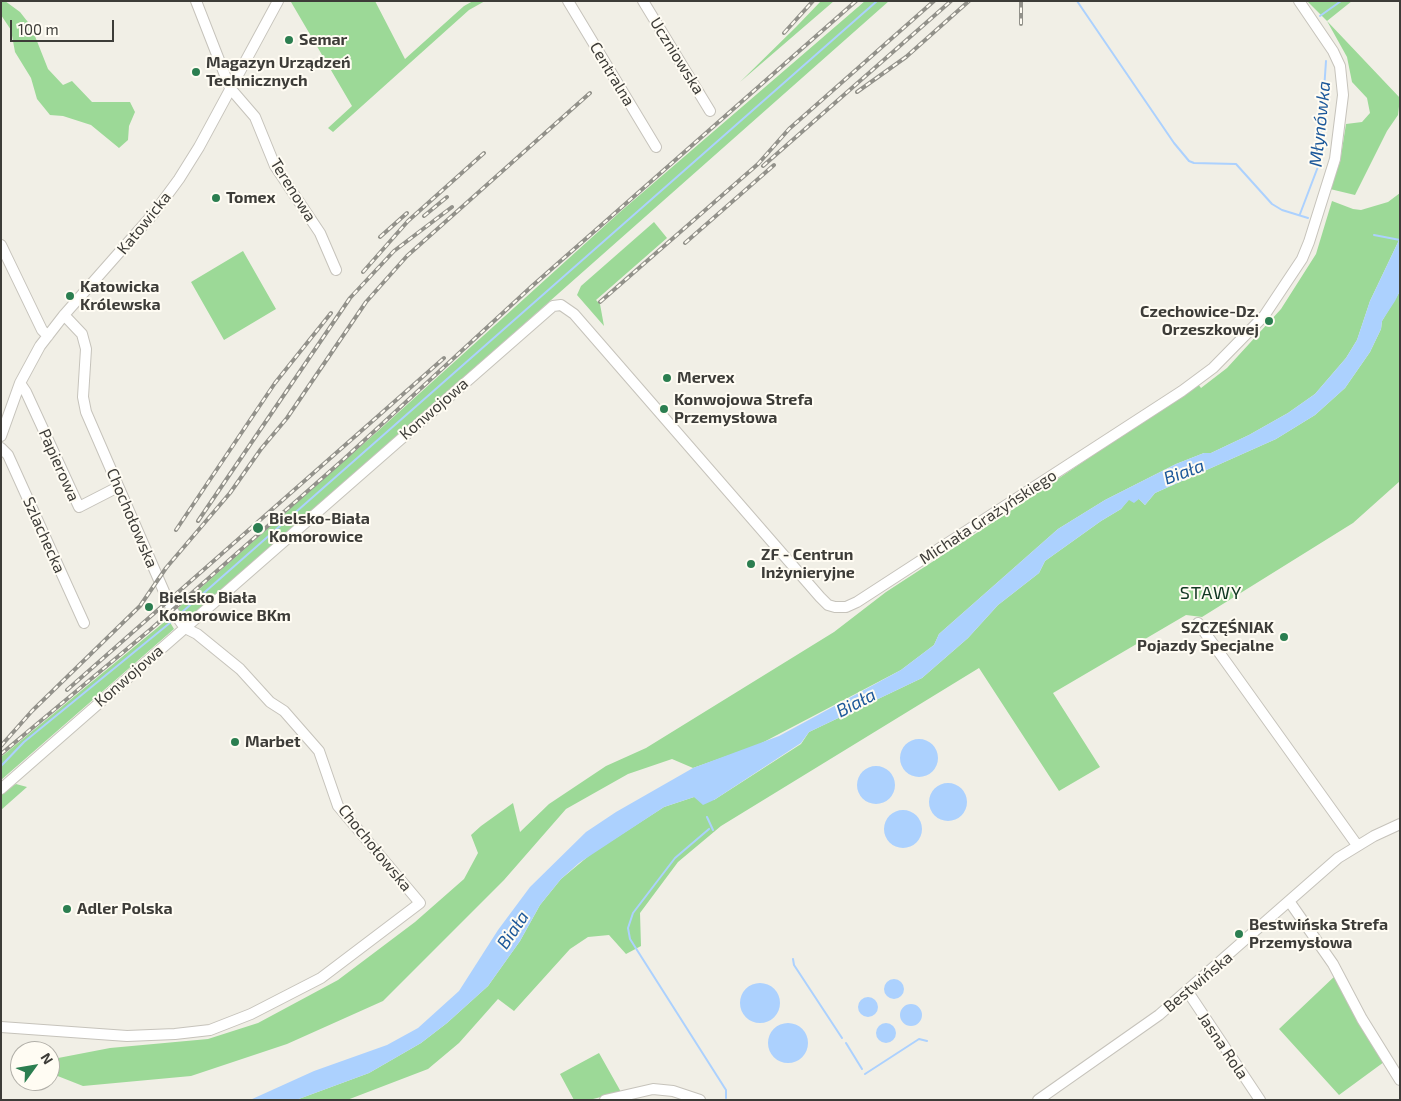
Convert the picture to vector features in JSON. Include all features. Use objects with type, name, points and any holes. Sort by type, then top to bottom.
[{"type":"street","points":[[196,1],[230,88]]},
{"type":"street","name":"Katowicka","points":[[1,436],[3,423],[20,383],[48,336],[64,315],[154,213],[199,147],[278,1]]},
{"type":"street","name":"Centralna","points":[[568,1],[656,147]]},
{"type":"street","name":"Uczniowska","points":[[643,1],[710,111]]},
{"type":"street","name":"Michała Grażyńskiego","points":[[835,607],[846,607],[857,602],[1137,420],[1213,368],[1236,347],[1278,298],[1302,260],[1335,160],[1343,83],[1340,66],[1333,51],[1299,1]]},
{"type":"street","name":"Terenowa","points":[[230,88],[255,116],[275,166],[320,233],[336,270]]},
{"type":"street","points":[[1,245],[42,330],[48,336]]},
{"type":"street","name":"Konwojowa","points":[[1,789],[547,309],[561,305],[574,314],[820,597],[835,607]]},
{"type":"street","name":"Chochołowska","points":[[1,1027],[127,1036],[210,1030],[252,1014],[321,978],[420,903],[338,806],[319,751],[284,711],[270,702],[240,669],[197,634],[185,628],[167,602],[86,412],[83,397],[86,349],[82,334],[64,315]]},
{"type":"street","name":"Papierowa","points":[[20,383],[26,392],[78,507],[118,486]]},
{"type":"street","name":"Szlachecka","points":[[1,448],[8,455],[84,623]]},
{"type":"street","points":[[1198,623],[1357,846]]},
{"type":"street","name":"Bestwińska","points":[[1038,1100],[1160,1015],[1338,858],[1400,824]]},
{"type":"street","points":[[1289,901],[1333,964],[1362,1019],[1400,1080]]},
{"type":"street","name":"Jasna Rola","points":[[1188,992],[1260,1100]]},
{"type":"street","points":[[605,1100],[653,1089],[673,1091],[700,1100]]},
{"type":"green space","points":[[1,1],[5,1],[20,12],[31,26],[48,69],[63,85],[72,81],[92,102],[130,102],[135,112],[129,126],[128,140],[119,148],[91,125],[63,116],[50,115],[37,99],[31,78],[15,52],[11,30],[1,15]]},
{"type":"green space","points":[[375,1],[405,59],[464,6],[473,1],[485,1],[469,10],[333,132],[328,128],[352,106],[291,2]]},
{"type":"green space","points":[[821,1],[834,1],[740,82],[796,27]]},
{"type":"green space","points":[[865,1],[889,1],[194,616],[182,616],[177,609],[378,431],[620,212]]},
{"type":"green space","points":[[1307,1],[1352,1],[1327,21]]},
{"type":"green space","points":[[1327,21],[1400,98],[1398,115],[1387,131],[1355,195],[1330,189],[1340,162],[1346,124],[1362,122],[1370,113],[1367,98],[1352,82],[1347,57]]},
{"type":"green space","points":[[1400,193],[1400,238],[1370,301],[1357,340],[1346,358],[1315,394],[1288,413],[1249,435],[1211,453],[1204,453],[1176,464],[1105,500],[1058,529],[939,634],[934,645],[901,670],[758,745],[693,768],[672,759],[628,774],[566,809],[504,880],[383,1001],[287,1044],[191,1076],[83,1086],[60,1077],[60,1058],[110,1048],[208,1039],[258,1023],[338,980],[415,922],[464,879],[478,853],[471,835],[481,826],[513,803],[520,832],[549,804],[606,766],[646,748],[834,632],[886,592],[1015,508],[1198,384],[1201,388],[1227,368],[1281,309],[1316,254],[1332,201],[1361,210],[1388,202]]},
{"type":"green space","points":[[654,222],[667,238],[596,300],[600,304],[604,326],[577,295],[581,286]]},
{"type":"green space","points":[[243,251],[276,309],[224,340],[191,282]]},
{"type":"green space","points":[[1400,291],[1400,481],[1353,523],[1202,617],[1186,615],[1053,693],[1100,767],[1059,791],[979,668],[721,826],[678,862],[640,913],[641,946],[626,954],[609,935],[588,937],[570,949],[514,1011],[498,999],[459,1043],[428,1069],[347,1100],[296,1100],[369,1073],[421,1043],[447,1023],[488,986],[520,941],[540,905],[561,879],[591,854],[664,807],[694,797],[714,800],[801,744],[809,732],[922,678],[968,638],[998,605],[1039,573],[1045,561],[1121,509],[1129,499],[1139,499],[1145,505],[1155,493],[1276,439],[1315,415],[1345,388],[1370,352],[1381,329],[1382,321]]},
{"type":"green space","points":[[168,619],[174,629],[1,780],[1,757]]},
{"type":"green space","points":[[16,784],[27,787],[1,810],[1,794]]},
{"type":"green space","points":[[1336,975],[1384,1062],[1339,1095],[1279,1029]]},
{"type":"green space","points":[[599,1053],[621,1092],[589,1100],[574,1100],[560,1074]]},
{"type":"water","name":"Biała","points":[[1400,238],[1400,291],[1382,321],[1381,329],[1370,352],[1345,388],[1315,415],[1276,439],[1155,493],[1145,505],[1139,499],[1134,503],[1129,500],[1121,509],[1045,561],[1039,573],[998,605],[968,638],[922,678],[809,732],[801,743],[714,800],[703,805],[694,797],[664,807],[579,863],[561,879],[540,905],[520,941],[488,986],[447,1023],[421,1043],[369,1073],[296,1100],[250,1100],[314,1071],[387,1045],[418,1028],[459,991],[498,930],[530,887],[586,832],[616,812],[693,768],[779,736],[901,670],[934,645],[939,634],[1058,529],[1105,500],[1176,464],[1204,453],[1211,453],[1249,435],[1288,413],[1315,394],[1346,358],[1357,340],[1370,301]]},
{"type":"water","points":[[919,739],[932,745],[938,758],[932,771],[919,777],[906,771],[900,758],[906,745]]},
{"type":"water","points":[[876,766],[889,772],[895,785],[889,798],[876,804],[863,798],[857,785],[863,772]]},
{"type":"water","points":[[948,783],[961,789],[967,802],[961,815],[948,821],[935,815],[929,802],[935,789]]},
{"type":"water","points":[[903,810],[916,816],[922,829],[916,842],[903,848],[890,842],[884,829],[890,816]]},
{"type":"water","points":[[890,979],[898,979],[904,985],[904,993],[898,999],[890,999],[884,993],[884,985]]},
{"type":"water","points":[[764,983],[771,986],[777,992],[780,1003],[779,1011],[771,1020],[764,1023],[756,1023],[749,1020],[741,1011],[740,999],[743,992],[752,984]]},
{"type":"water","points":[[864,997],[872,997],[878,1003],[878,1011],[872,1017],[864,1017],[858,1011],[858,1003]]},
{"type":"water","points":[[911,1004],[921,1011],[922,1015],[915,1025],[911,1026],[901,1019],[900,1015],[907,1005]]},
{"type":"water","points":[[792,1023],[799,1026],[805,1032],[808,1043],[807,1051],[799,1060],[792,1063],[784,1063],[777,1060],[769,1051],[768,1039],[771,1032],[780,1024]]},
{"type":"water","points":[[882,1023],[890,1023],[896,1029],[896,1037],[890,1043],[882,1043],[876,1037],[876,1029]]},
{"type":"waterway","points":[[181,613],[877,1]]},
{"type":"waterway","points":[[1077,1],[1174,143],[1189,161],[1194,163],[1236,164],[1272,204],[1282,210],[1308,218]]},
{"type":"waterway","name":"Młynówka","points":[[1320,16],[1341,1]]},
{"type":"waterway","name":"Młynówka","points":[[1300,214],[1319,164],[1326,61]]},
{"type":"waterway","points":[[1374,235],[1400,240]]},
{"type":"waterway","points":[[1,766],[24,742],[171,622]]},
{"type":"waterway","points":[[707,817],[713,830]]},
{"type":"waterway","points":[[709,829],[675,858],[633,913],[628,928],[630,939],[726,1090],[726,1098]]},
{"type":"waterway","points":[[793,959],[794,965],[842,1038]]},
{"type":"waterway","points":[[865,1074],[919,1039],[927,1041]]},
{"type":"waterway","points":[[846,1043],[862,1069]]},
{"type":"railway","points":[[784,33],[813,1]]},
{"type":"railway","points":[[1,754],[151,629],[344,459],[531,287],[856,1]]},
{"type":"railway","points":[[600,302],[758,164],[789,129],[934,1]]},
{"type":"railway","points":[[763,166],[951,1]]},
{"type":"railway","points":[[857,92],[906,57],[969,1]]},
{"type":"railway","points":[[1021,1],[1021,24]]},
{"type":"railway","points":[[1,746],[32,711],[140,606],[166,568],[230,493],[261,449],[287,418],[366,302],[407,256],[590,93]]},
{"type":"railway","points":[[363,272],[408,221],[484,153]]},
{"type":"railway","points":[[685,243],[774,165]]},
{"type":"railway","points":[[424,216],[447,197]]},
{"type":"railway","points":[[198,521],[350,298],[394,251],[452,207]]},
{"type":"railway","points":[[380,237],[407,213]]},
{"type":"railway","points":[[176,530],[275,383],[331,313]]},
{"type":"railway","points":[[67,690],[444,358]]},
{"type":"place","name":"Semar","points":[[289,40]]},
{"type":"place","name":"Magazyn Urządzeń Technicznych","points":[[196,72]]},
{"type":"place","name":"Tomex","points":[[216,198]]},
{"type":"place","name":"Katowicka Królewska","points":[[70,296]]},
{"type":"place","name":"Czechowice-Dz. Orzeszkowej","points":[[1269,321]]},
{"type":"place","name":"Mervex","points":[[667,378]]},
{"type":"place","name":"Konwojowa Strefa Przemysłowa","points":[[664,409]]},
{"type":"place","name":"Bielsko-Biała Komorowice","points":[[258,528]]},
{"type":"place","name":"ZF - Centrun Inżynieryjne","points":[[751,564]]},
{"type":"place","name":"Bielsko Biała Komorowice BKm","points":[[149,607]]},
{"type":"place","name":"SZCZĘŚNIAK Pojazdy Specjalne","points":[[1284,637]]},
{"type":"place","name":"Marbet","points":[[235,742]]},
{"type":"place","name":"Adler Polska","points":[[67,909]]},
{"type":"place","name":"Bestwińska Strefa Przemysłowa","points":[[1239,934]]},
{"type":"district","name":"STAWY","points":[[1211,593]]}]
